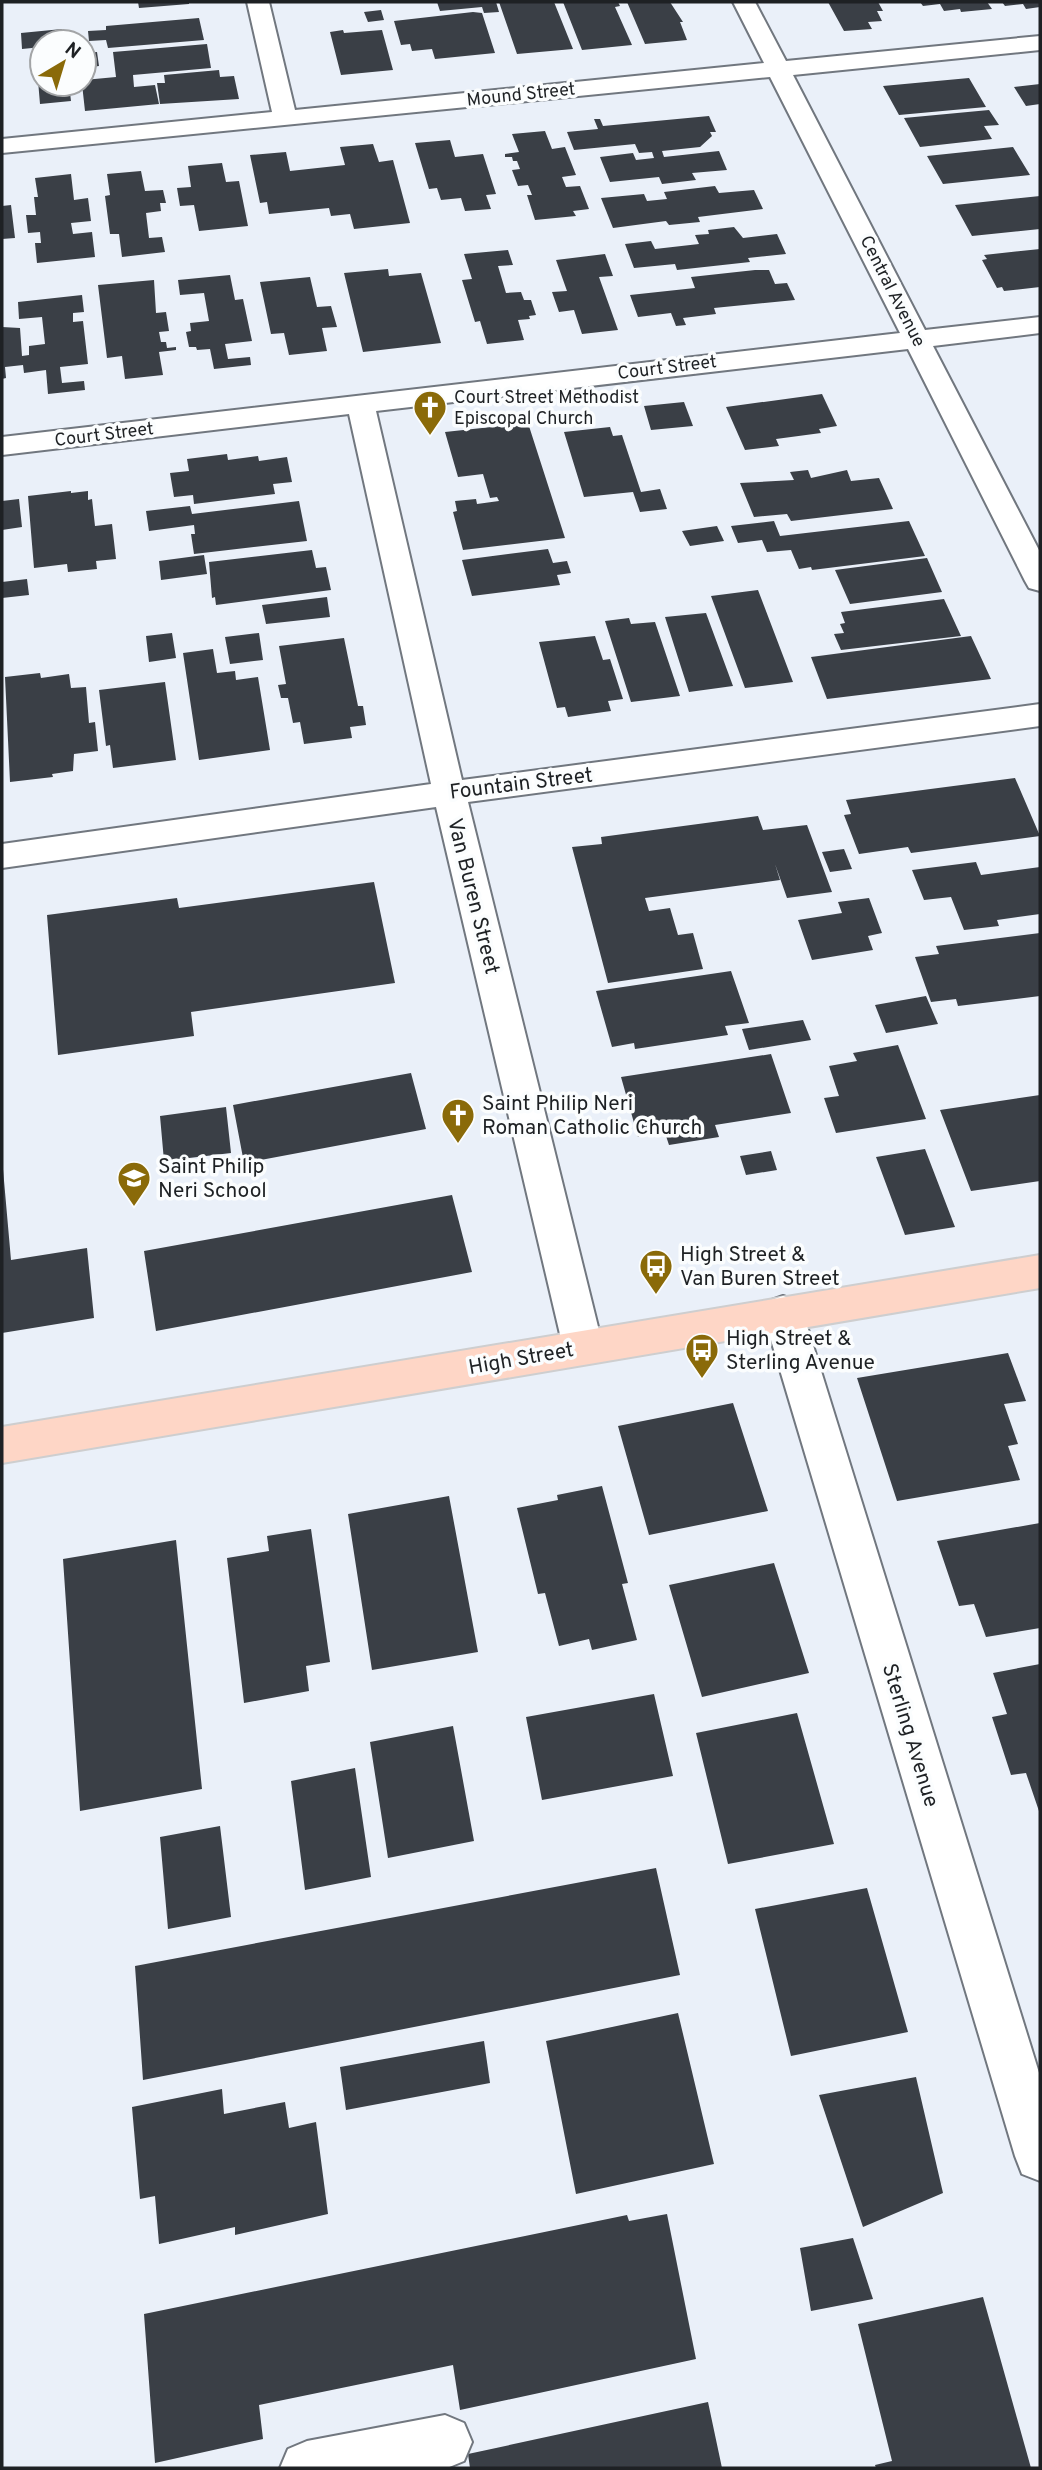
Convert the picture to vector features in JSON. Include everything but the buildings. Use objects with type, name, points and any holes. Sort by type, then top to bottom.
[{"type":"main road","name":"High Street","points":[[2,1445],[1040,1271]]},
{"type":"street","points":[[258,2],[285,118]]},
{"type":"street","name":"Central Avenue","points":[[744,2],[1040,581]]},
{"type":"street","name":"Mound Street","points":[[2,146],[1040,43]]},
{"type":"street","name":"Court Street","points":[[2,446],[1040,325]]},
{"type":"street","name":"Van Buren Street","points":[[360,403],[449,793],[583,1348]]},
{"type":"street","name":"Fountain Street","points":[[2,856],[449,793],[1040,715]]},
{"type":"street","name":"Sterling Avenue","points":[[783,1313],[1040,2156]]},
{"type":"street","points":[[307,2468],[445,2442]]},
{"type":"place","name":"Court Street Methodist Episcopal Church","points":[[430,437]]},
{"type":"place","name":"Saint Philip Neri Roman Catholic Church","points":[[458,1145]]},
{"type":"place","name":"Saint Philip Neri School","points":[[134,1208]]},
{"type":"place","name":"High Street & Van Buren Street","points":[[656,1296]]},
{"type":"place","name":"High Street & Sterling Avenue","points":[[702,1380]]}]
